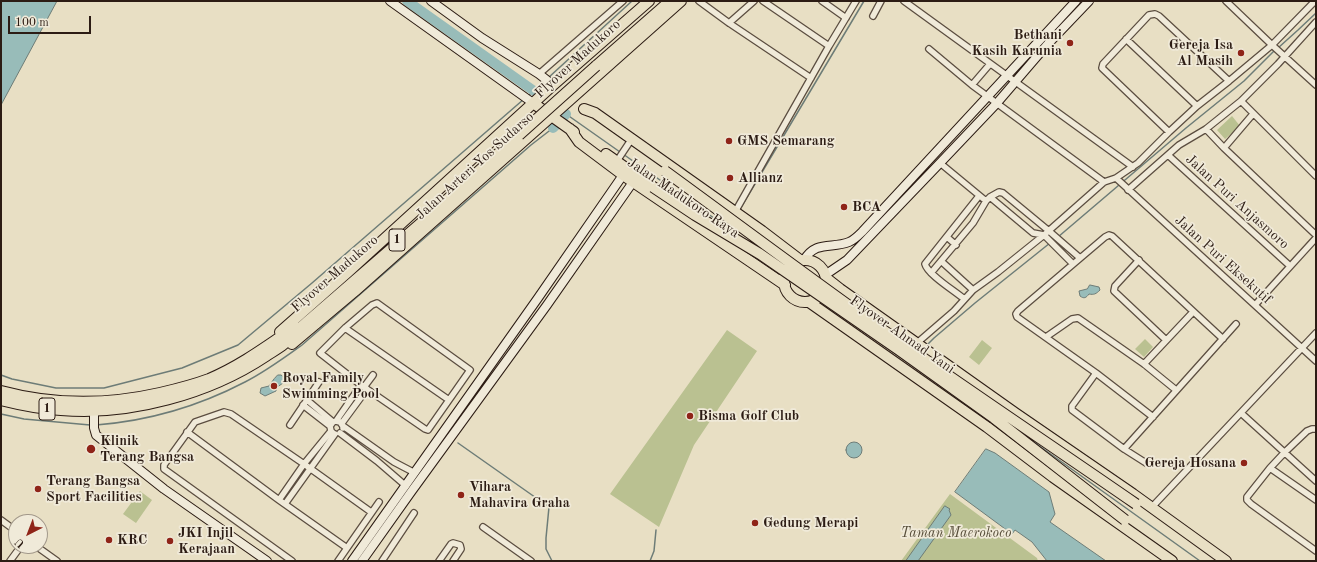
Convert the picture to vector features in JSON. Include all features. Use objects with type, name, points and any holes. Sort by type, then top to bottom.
[{"type":"highway","points":[[273,342],[281,329],[343,276],[530,101],[649,1]]},
{"type":"highway","name":"Flyover Madukoro","points":[[273,342],[298,325],[413,226],[665,1]]},
{"type":"highway","name":"Flyover Madukoro","points":[[595,64],[670,1]]},
{"type":"highway","name":"Jalan Arteri Yos Sudarso","points":[[284,345],[293,343],[349,296],[681,1]]},
{"type":"highway","name":"Jalan Madukoro Raya","points":[[550,83],[628,145],[665,171]]},
{"type":"highway","name":"Jalan Madukoro Raya","points":[[530,101],[618,159],[653,187]]},
{"type":"highway","name":"Jalan Madukoro Raya","points":[[584,109],[595,113],[738,214],[800,261]]},
{"type":"highway","name":"Jalan Madukoro Raya","points":[[569,128],[579,142],[623,175],[785,285]]},
{"type":"highway","name":"Flyover Madukoro","points":[[284,345],[301,327],[421,223],[518,133]]},
{"type":"highway","name":"Flyover Ahmad Yani","points":[[665,171],[860,314],[990,405],[1057,449],[1216,561]]},
{"type":"highway","name":"Flyover Ahmad Yani","points":[[653,187],[695,215],[760,254],[900,350],[994,418],[1125,520],[1181,561]]},
{"type":"highway","points":[[800,261],[811,261],[817,264],[822,268],[826,280],[823,292],[819,297],[809,302],[802,302],[792,297],[785,285],[784,278],[786,272],[790,267],[800,261]]},
{"type":"highway","points":[[826,280],[929,352],[1001,407],[1070,451],[1152,507],[1226,561]]},
{"type":"highway","points":[[809,302],[902,362],[989,424],[1060,481],[1172,561]]},
{"type":"highway","name":"1","points":[[1,391],[16,395],[62,401],[94,402],[136,398],[179,389],[209,379],[250,358],[273,342]]},
{"type":"highway","name":"1","points":[[1,400],[39,408],[94,414],[123,409],[166,400],[199,390],[244,370],[284,345]]},
{"type":"highway","points":[[902,362],[917,345]]},
{"type":"highway","points":[[989,424],[1001,407]]},
{"type":"street","name":"Jalan Madukoro Raya","points":[[390,1],[530,101]]},
{"type":"street","name":"Jalan Madukoro Raya","points":[[431,1],[482,38],[550,83]]},
{"type":"street","points":[[539,75],[623,1]]},
{"type":"street","points":[[699,1],[811,78]]},
{"type":"street","points":[[730,23],[754,1]]},
{"type":"street","points":[[763,1],[829,46]]},
{"type":"street","points":[[822,1],[846,18]]},
{"type":"street","points":[[738,214],[811,78],[856,1]]},
{"type":"street","points":[[873,16],[881,1]]},
{"type":"street","points":[[904,1],[1133,167]]},
{"type":"street","points":[[800,261],[810,251],[816,248],[848,243],[855,239],[1076,1]]},
{"type":"street","points":[[826,280],[847,260],[997,103],[1046,46],[1089,1]]},
{"type":"street","points":[[1226,1],[1316,85]]},
{"type":"street","points":[[917,345],[954,311],[973,290],[1044,236],[1104,182],[1116,178],[1133,167],[1197,106],[1273,46],[1315,1]]},
{"type":"street","points":[[1169,132],[1102,68],[1103,64],[1149,15],[1155,14],[1159,16],[1229,81]]},
{"type":"street","name":"Jalan Puri Anjasmoro","points":[[1127,189],[1179,145],[1206,129],[1241,101],[1316,22]]},
{"type":"street","points":[[1126,39],[1197,106]]},
{"type":"street","points":[[1039,40],[1046,46]]},
{"type":"street","points":[[929,48],[972,86],[989,96],[1104,182]]},
{"type":"street","points":[[972,86],[990,64]]},
{"type":"street","points":[[1241,101],[1316,176]]},
{"type":"street","points":[[1224,148],[1253,114]]},
{"type":"street","name":"Jalan Puri Anjasmoro","points":[[1206,129],[1316,235]]},
{"type":"street","points":[[618,159],[628,145]]},
{"type":"street","name":"Jalan Puri Anjasmoro","points":[[1168,155],[1290,266]]},
{"type":"street","points":[[940,163],[986,201]]},
{"type":"street","points":[[352,561],[623,175]]},
{"type":"street","name":"Jalan Puri Eksekutif","points":[[1116,178],[1316,361]]},
{"type":"street","points":[[362,561],[547,305],[633,182]]},
{"type":"street","points":[[932,272],[974,223],[986,201],[997,192],[1003,193],[1050,231],[1080,258]]},
{"type":"street","points":[[964,299],[926,268],[925,264],[979,196]]},
{"type":"street","points":[[990,197],[1033,233],[1044,236],[1073,264]]},
{"type":"street","points":[[1153,417],[1096,373],[1017,317],[1017,314],[1080,258],[1105,237],[1110,235],[1139,260],[1223,339]]},
{"type":"street","points":[[947,237],[956,245]]},
{"type":"street","name":"Jalan Puri Anjasmoro","points":[[1255,305],[1316,238]]},
{"type":"street","points":[[1139,260],[1115,286],[1114,291],[1166,340]]},
{"type":"street","points":[[941,261],[973,290]]},
{"type":"street","points":[[374,304],[379,304],[469,369],[468,373],[427,430],[364,387],[320,353],[345,328],[374,304]]},
{"type":"street","points":[[1144,364],[1193,312]]},
{"type":"street","points":[[1046,338],[1076,318],[1144,364],[1176,390]]},
{"type":"street","points":[[1124,449],[1236,324]]},
{"type":"street","points":[[345,328],[449,400]]},
{"type":"street","points":[[1152,507],[1316,332]]},
{"type":"street","points":[[1096,373],[1072,406],[1072,410],[1124,449],[1146,463]]},
{"type":"street","points":[[285,504],[336,427],[373,375]]},
{"type":"street","points":[[290,425],[319,382]]},
{"type":"street","points":[[307,400],[336,427],[406,486]]},
{"type":"street","points":[[303,406],[415,473]]},
{"type":"street","points":[[292,561],[164,469],[164,465],[195,422],[224,412],[229,413],[310,468],[371,512]]},
{"type":"street","points":[[1241,413],[1286,452],[1316,481]]},
{"type":"street","points":[[94,414],[94,428],[96,435],[152,479],[267,561]]},
{"type":"street","points":[[279,500],[304,464],[336,427]]},
{"type":"street","points":[[1316,429],[1312,429],[1307,432],[1270,468],[1248,495],[1247,500],[1316,551]]},
{"type":"street","points":[[187,432],[347,548]]},
{"type":"street","points":[[377,461],[382,454]]},
{"type":"street","points":[[390,471],[396,463]]},
{"type":"street","points":[[1270,468],[1316,500]]},
{"type":"street","points":[[338,561],[378,502]]},
{"type":"street","points":[[382,561],[414,513]]},
{"type":"street","points":[[483,527],[531,561]]},
{"type":"street","points":[[439,561],[450,544],[453,543],[460,545],[461,548],[453,561]]},
{"type":"street","points":[[47,554],[57,561]]},
{"type":"green space","points":[[1232,116],[1240,126],[1225,139],[1217,130]]},
{"type":"green space","name":"Bisma Golf Club","points":[[727,330],[757,351],[694,445],[659,527],[610,494]]},
{"type":"green space","points":[[1145,339],[1153,347],[1144,357],[1135,349]]},
{"type":"green space","points":[[982,340],[992,348],[979,365],[969,357]]},
{"type":"green space","points":[[140,491],[152,500],[136,523],[123,514]]},
{"type":"green space","name":"Taman Maerokoco","points":[[950,494],[1037,558],[1038,561],[901,561]]},
{"type":"water","points":[[1,1],[57,1],[1,105]]},
{"type":"water","points":[[1090,285],[1099,287],[1100,290],[1095,294],[1089,294],[1085,298],[1080,296],[1079,291],[1087,289]]},
{"type":"water","name":"Royal Family Swimming Pool","points":[[278,375],[285,378],[283,383],[276,388],[276,391],[265,396],[260,393],[261,388],[269,386]]},
{"type":"water","points":[[854,442],[860,444],[862,450],[860,456],[854,458],[848,456],[846,450],[848,444]]},
{"type":"water","points":[[986,449],[995,453],[1049,492],[1055,514],[1050,522],[1106,561],[1047,561],[1032,542],[1015,530],[1012,534],[955,492]]},
{"type":"water","points":[[945,506],[950,509],[951,515],[918,561],[906,561]]},
{"type":"waterway","points":[[407,1],[534,91]]},
{"type":"waterway","points":[[548,78],[632,1]]},
{"type":"waterway","points":[[740,209],[864,1]]},
{"type":"waterway","points":[[1278,48],[1316,13]]},
{"type":"waterway","points":[[1058,237],[1186,128],[1244,81],[1275,50]]},
{"type":"waterway","points":[[528,96],[543,82]]},
{"type":"waterway","points":[[1,375],[12,379],[56,388],[104,388],[182,368],[238,345],[312,283],[524,99]]},
{"type":"waterway","points":[[566,114],[620,152]]},
{"type":"waterway","points":[[553,128],[566,114]]},
{"type":"waterway","points":[[96,425],[135,420],[191,405],[228,391],[281,360],[302,345],[531,145],[553,128]]},
{"type":"waterway","points":[[623,154],[738,235]]},
{"type":"waterway","points":[[927,345],[975,303],[1055,239]]},
{"type":"waterway","points":[[1,414],[24,419],[90,425]]},
{"type":"waterway","points":[[1024,435],[1200,561]]},
{"type":"waterway","points":[[458,443],[549,507],[546,549],[552,561]]},
{"type":"waterway","points":[[650,561],[654,551],[656,530]]},
{"type":"place","name":"Bethani Kasih Karunia","points":[[1070,43]]},
{"type":"place","name":"Gereja Isa Al Masih","points":[[1241,53]]},
{"type":"place","name":"GMS Semarang","points":[[729,141]]},
{"type":"place","name":"Allianz","points":[[730,178]]},
{"type":"place","name":"BCA","points":[[844,207]]},
{"type":"place","name":"Royal Family Swimming Pool","points":[[274,386]]},
{"type":"place","name":"Bisma Golf Club","points":[[690,416]]},
{"type":"place","name":"Klinik Terang Bangsa","points":[[91,449]]},
{"type":"place","name":"Gereja Hosana","points":[[1244,463]]},
{"type":"place","name":"Terang Bangsa Sport Facilities","points":[[38,489]]},
{"type":"place","name":"Vihara Mahavira Graha","points":[[461,495]]},
{"type":"place","name":"Gedung Merapi","points":[[755,523]]},
{"type":"place","name":"KRC","points":[[109,540]]},
{"type":"place","name":"JKI Injil Kerajaan","points":[[170,541]]}]
